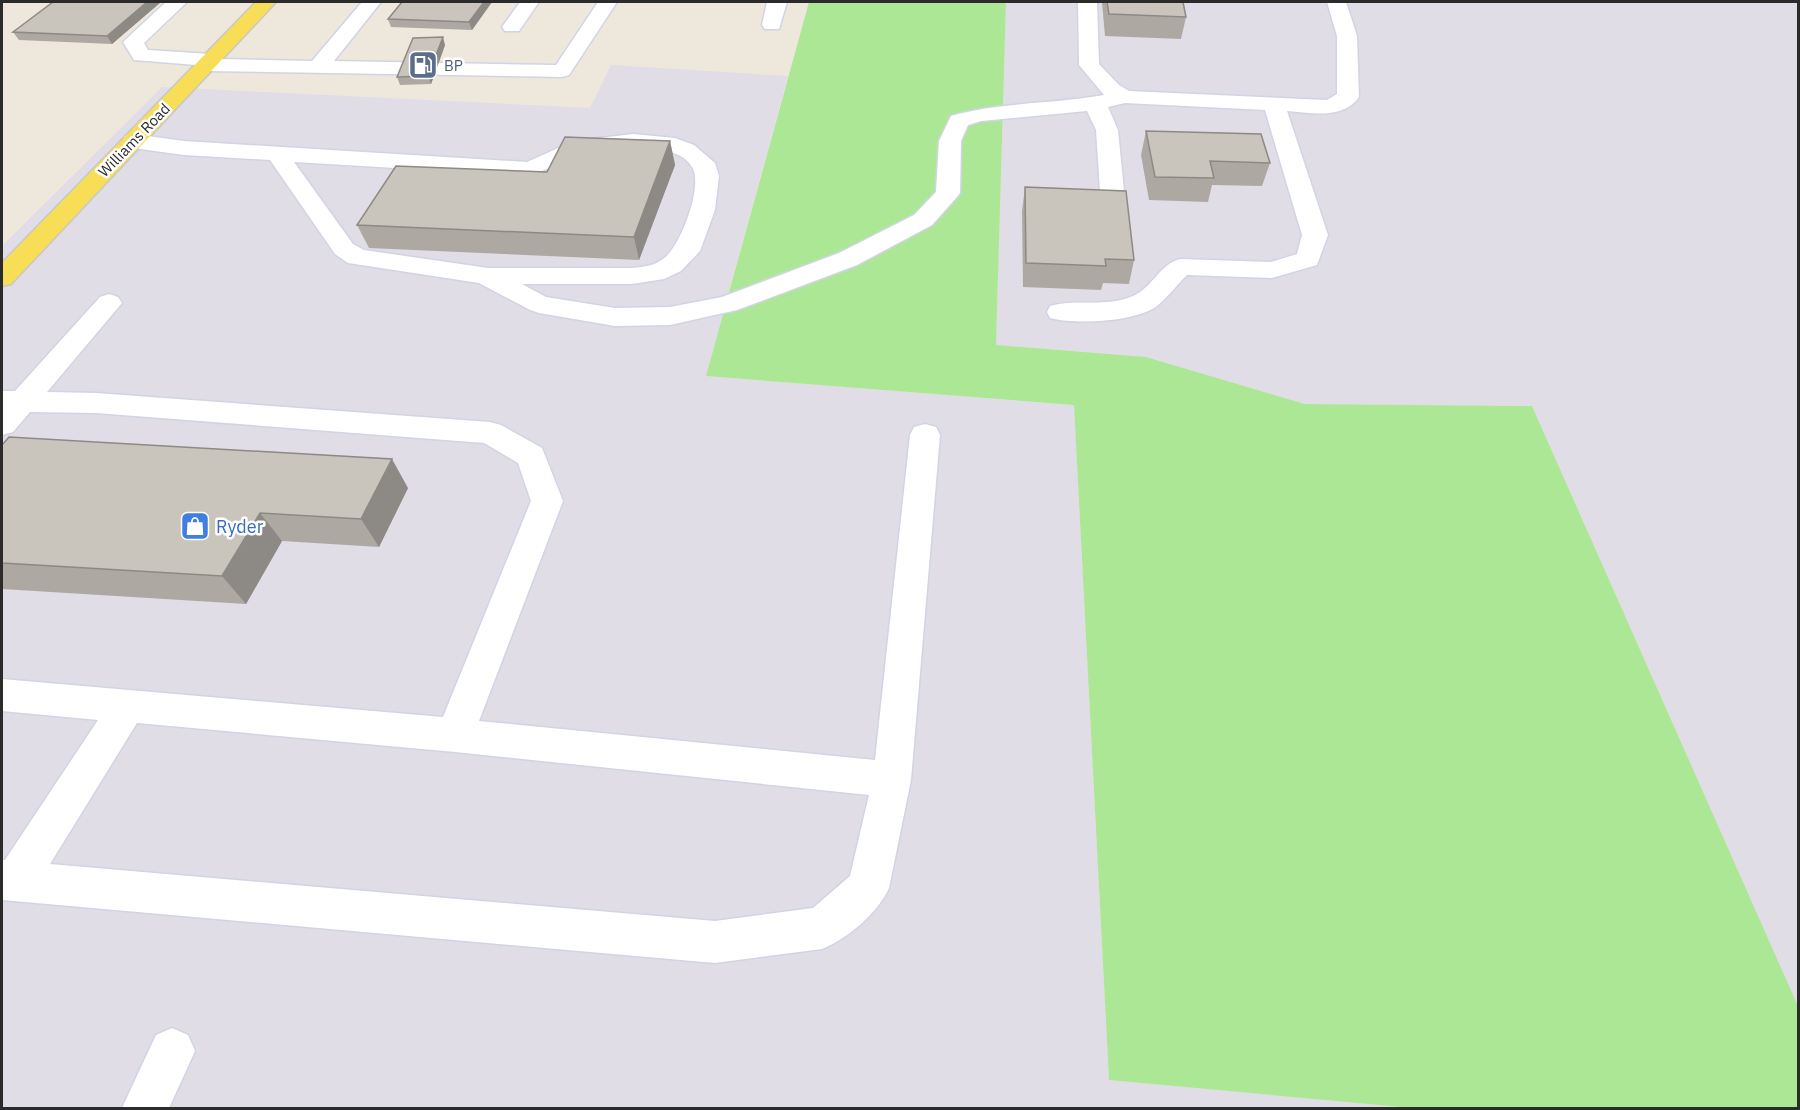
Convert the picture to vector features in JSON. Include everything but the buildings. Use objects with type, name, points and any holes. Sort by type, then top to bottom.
[{"type":"main road","name":"Williams Road","points":[[2,278],[266,2]]},
{"type":"lane","points":[[177,2],[133,42],[141,56],[318,67],[562,71],[607,2]]},
{"type":"lane","points":[[318,67],[372,2]]},
{"type":"lane","points":[[512,27],[529,2]]},
{"type":"lane","points":[[772,26],[777,2]]},
{"type":"lane","points":[[1087,2],[1089,65],[1111,90],[1125,97]]},
{"type":"lane","points":[[486,276],[538,304],[615,317],[670,316],[728,303],[848,259],[923,220],[948,193],[950,141],[959,121],[979,115],[1072,107],[1125,97],[1330,107],[1348,97],[1347,36],[1337,2]]},
{"type":"lane","points":[[1095,103],[1107,130],[1112,191]]},
{"type":"lane","points":[[1060,312],[1115,312],[1146,301],[1180,267],[1272,270],[1308,259],[1316,236],[1274,104]]},
{"type":"lane","points":[[133,141],[184,148],[530,169],[582,146],[633,141],[667,143],[686,150],[703,163],[707,176],[703,210],[687,251],[672,265],[655,273],[632,276],[486,276],[357,257],[344,249],[277,154]]},
{"type":"lane","points":[[2,425],[12,401],[109,303]]},
{"type":"lane","points":[[12,401],[96,403],[490,433],[531,456],[547,501],[455,735]]},
{"type":"lane","points":[[128,706],[8,881],[703,941],[822,928],[868,888],[892,780],[925,435]]},
{"type":"lane","points":[[2,695],[455,735],[892,780]]},
{"type":"lane","points":[[145,1108],[172,1051]]},
{"type":"shaded area","points":[[1006,2],[1798,2],[1798,1006],[1532,406],[1305,404],[1146,357],[996,345]]},
{"type":"shaded area","points":[[611,65],[788,76],[706,376],[1074,405],[1109,1080],[1412,1108],[2,1108],[2,246],[162,87],[590,108]]},
{"type":"green space","points":[[809,2],[1006,2],[996,345],[1146,357],[1305,404],[1532,406],[1798,1006],[1798,1108],[1412,1108],[1109,1080],[1074,405],[706,376]]},
{"type":"place","name":"BP","points":[[423,65]]},
{"type":"place","name":"Ryder","points":[[195,526]]}]
